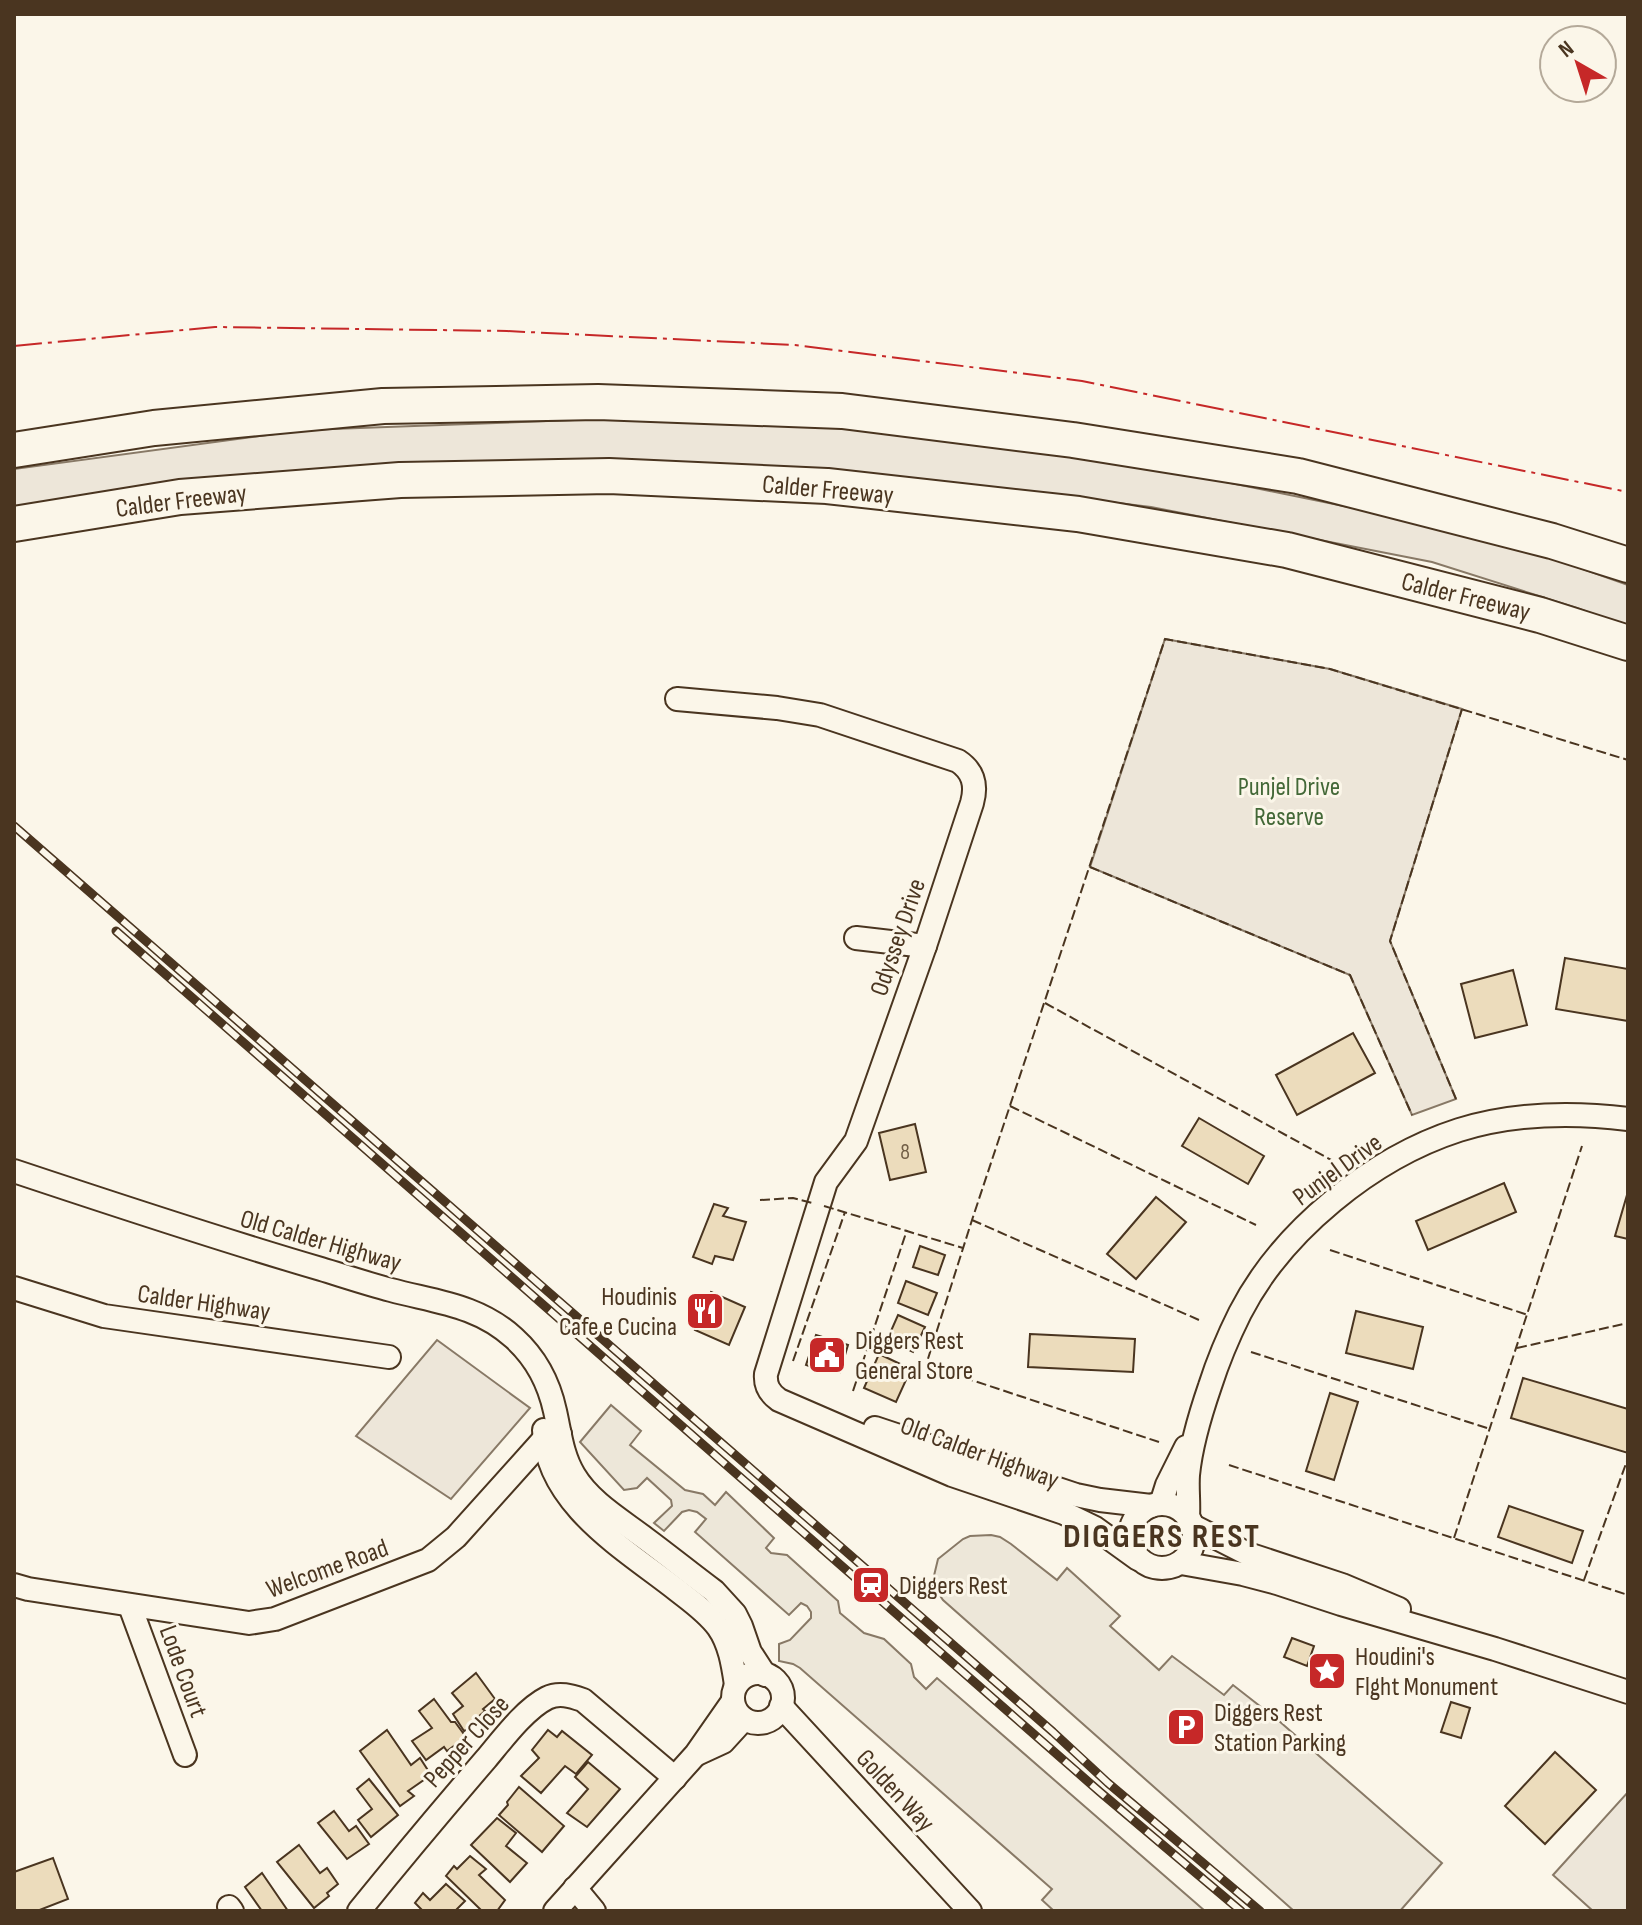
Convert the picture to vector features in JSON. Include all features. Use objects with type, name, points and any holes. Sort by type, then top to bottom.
[{"type":"highway","points":[[14,450],[154,428],[383,406],[598,402],[842,411],[1073,440],[1298,476],[1552,541],[1628,565]]},
{"type":"highway","name":"Calder Freeway","points":[[14,524],[180,497],[400,480],[609,476],[827,486],[1078,514],[1287,550],[1540,615],[1628,643]]},
{"type":"street","name":"Odyssey Drive","points":[[677,699],[820,715],[958,761],[973,780],[974,795],[925,946],[856,1141],[826,1182],[766,1374],[767,1387],[772,1395],[788,1403]]},
{"type":"street","points":[[856,938],[925,946]]},
{"type":"street","name":"Punjel Drive","points":[[1156,1505],[1195,1430],[1219,1359],[1240,1311],[1267,1270],[1319,1213],[1387,1164],[1427,1142],[1461,1129],[1545,1115],[1578,1114],[1628,1119]]},
{"type":"street","name":"Old Calder Highway","points":[[14,1171],[219,1239],[391,1290],[460,1306],[482,1315],[525,1348],[545,1380],[551,1394],[554,1433]]},
{"type":"street","name":"Calder Highway","points":[[14,1288],[104,1316],[389,1357]]},
{"type":"street","points":[[391,1290],[467,1323],[509,1352],[524,1370],[581,1485],[605,1508],[725,1602],[735,1614],[750,1652],[765,1675]]},
{"type":"street","name":"Old Calder Highway","points":[[788,1403],[1076,1495],[1156,1505]]},
{"type":"street","name":"Old Calder Highway","points":[[788,1403],[952,1475],[1064,1513],[1095,1528],[1138,1559]]},
{"type":"street","name":"Punjel Drive","points":[[1190,1522],[1188,1474],[1195,1430]]},
{"type":"street","points":[[554,1433],[560,1484],[582,1512],[712,1619],[726,1641],[738,1702],[750,1722],[763,1723],[774,1717],[781,1706],[782,1693],[771,1677],[749,1675],[738,1702],[696,1754],[555,1911]]},
{"type":"street","name":"Welcome Road","points":[[14,1585],[249,1623],[275,1619],[428,1560],[456,1537],[554,1433]]},
{"type":"street","points":[[1190,1522],[1194,1543],[1181,1563],[1166,1569],[1151,1567],[1138,1559],[1132,1550],[1130,1529],[1142,1511],[1156,1505],[1172,1505],[1181,1510],[1190,1522],[1248,1554],[1342,1585],[1495,1649]]},
{"type":"street","points":[[1181,1563],[1266,1580],[1628,1692]]},
{"type":"street","name":"Lode Court","points":[[130,1606],[185,1755]]},
{"type":"street","name":"Pepper Close","points":[[359,1911],[512,1728],[548,1697],[567,1695],[583,1700],[675,1778]]},
{"type":"street","name":"Golden Way","points":[[781,1706],[970,1911]]},
{"type":"street","points":[[575,1888],[594,1911]]},
{"type":"green space","points":[[628,418],[900,431],[1114,459],[1363,510],[1552,558],[1628,585],[1628,627],[1432,562],[1151,507],[884,475],[679,465],[14,513],[14,469],[305,430]]},
{"type":"green space","name":"Punjel Drive Reserve","points":[[1165,639],[1330,669],[1462,709],[1390,941],[1456,1099],[1412,1115],[1350,975],[1090,867]]},
{"type":"green space","points":[[437,1340],[530,1408],[451,1499],[356,1436]]},
{"type":"green space","points":[[1628,1792],[1628,1911],[1593,1911],[1553,1875]]},
{"type":"shaded area","points":[[611,1405],[641,1431],[630,1445],[685,1490],[703,1494],[715,1505],[726,1492],[774,1538],[766,1548],[771,1553],[787,1555],[838,1601],[840,1613],[864,1633],[884,1639],[911,1664],[914,1677],[926,1689],[937,1678],[1205,1911],[1054,1911],[1042,1900],[1052,1889],[800,1668],[779,1661],[779,1644],[790,1640],[811,1618],[807,1606],[801,1603],[789,1615],[695,1532],[706,1519],[697,1512],[682,1512],[664,1531],[654,1523],[672,1506],[671,1500],[647,1478],[637,1488],[624,1490],[580,1442]]},
{"type":"shaded area","name":"Diggers Rest Station Parking","points":[[991,1535],[1011,1544],[1057,1580],[1067,1568],[1120,1616],[1110,1626],[1159,1670],[1172,1656],[1224,1695],[1233,1685],[1279,1721],[1442,1863],[1400,1911],[1294,1911],[943,1600],[932,1584],[938,1559],[963,1539]]},
{"type":"building","points":[[1565,958],[1628,969],[1628,1021],[1556,1009]]},
{"type":"building","points":[[1513,970],[1527,1025],[1475,1038],[1461,984]]},
{"type":"building","points":[[1353,1033],[1375,1073],[1297,1115],[1276,1075]]},
{"type":"building","points":[[1199,1118],[1264,1156],[1248,1184],[1182,1146]]},
{"type":"building","points":[[915,1124],[926,1172],[890,1180],[879,1133]]},
{"type":"building","points":[[1504,1183],[1516,1212],[1428,1250],[1416,1221]]},
{"type":"building","points":[[1628,1196],[1628,1239],[1615,1236]]},
{"type":"building","points":[[1156,1197],[1186,1222],[1136,1279],[1107,1254]]},
{"type":"building","points":[[714,1204],[728,1208],[723,1216],[746,1222],[733,1260],[715,1256],[712,1264],[693,1257]]},
{"type":"building","points":[[920,1246],[945,1255],[938,1275],[913,1267]]},
{"type":"building","points":[[906,1281],[937,1293],[928,1315],[898,1303]]},
{"type":"building","points":[[711,1292],[745,1307],[729,1345],[695,1330]]},
{"type":"building","points":[[1356,1311],[1423,1327],[1413,1369],[1346,1353]]},
{"type":"building","points":[[898,1315],[925,1327],[913,1352],[887,1340]]},
{"type":"building","points":[[1030,1334],[1135,1339],[1133,1372],[1028,1367]]},
{"type":"building","name":"Diggers Rest General Store","points":[[816,1335],[848,1345],[840,1372],[824,1366],[822,1371],[806,1365]]},
{"type":"building","points":[[879,1354],[911,1369],[896,1402],[864,1388]]},
{"type":"building","points":[[1523,1378],[1628,1409],[1628,1453],[1511,1418]]},
{"type":"building","points":[[1330,1393],[1358,1402],[1334,1480],[1306,1471]]},
{"type":"building","points":[[1509,1506],[1583,1531],[1572,1563],[1498,1537]]},
{"type":"building","points":[[1292,1638],[1314,1646],[1307,1666],[1284,1657]]},
{"type":"building","points":[[476,1673],[495,1699],[464,1731],[453,1714],[463,1706],[452,1693]]},
{"type":"building","points":[[434,1699],[466,1737],[447,1751],[444,1747],[426,1760],[412,1741],[432,1728],[419,1711]]},
{"type":"building","points":[[1451,1702],[1470,1708],[1461,1738],[1441,1732]]},
{"type":"building","points":[[387,1730],[411,1765],[420,1758],[431,1775],[408,1791],[414,1796],[400,1806],[360,1751]]},
{"type":"building","points":[[548,1730],[557,1737],[562,1731],[592,1755],[576,1774],[565,1766],[541,1793],[521,1776],[539,1758],[532,1750]]},
{"type":"building","points":[[1555,1752],[1596,1790],[1545,1844],[1505,1806]]},
{"type":"building","points":[[588,1762],[620,1789],[587,1827],[567,1813],[588,1789],[575,1777]]},
{"type":"building","points":[[369,1779],[398,1815],[371,1837],[358,1820],[372,1809],[357,1789]]},
{"type":"building","points":[[519,1787],[564,1826],[542,1852],[499,1815]]},
{"type":"building","points":[[334,1811],[349,1831],[356,1826],[369,1844],[347,1859],[318,1823]]},
{"type":"building","points":[[497,1818],[516,1833],[506,1846],[527,1863],[510,1882],[471,1845]]},
{"type":"building","points":[[299,1845],[320,1873],[327,1868],[338,1884],[314,1908],[277,1862]]},
{"type":"building","points":[[470,1856],[486,1869],[479,1875],[505,1900],[497,1911],[482,1911],[446,1876],[454,1866],[457,1869]]},
{"type":"building","points":[[53,1858],[68,1899],[37,1911],[15,1911],[14,1872]]},
{"type":"building","points":[[262,1873],[288,1911],[262,1911],[245,1887]]},
{"type":"building","points":[[446,1884],[465,1901],[455,1911],[423,1911],[415,1903],[423,1893],[430,1900]]},
{"type":"railway","points":[[14,826],[1108,1783],[1260,1911]]},
{"type":"railway","points":[[116,931],[1100,1792],[1241,1911]]},
{"type":"fence","points":[[1159,1442],[926,1365],[1165,639],[1330,669],[1628,760]]},
{"type":"fence","points":[[1456,1099],[1390,941],[1462,709]]},
{"type":"fence","points":[[1090,867],[1350,975],[1412,1115]]},
{"type":"fence","points":[[1045,1003],[1333,1161]]},
{"type":"fence","points":[[1010,1106],[1256,1225]]},
{"type":"fence","points":[[1454,1538],[1582,1146]]},
{"type":"fence","points":[[760,1200],[793,1198],[812,1203]]},
{"type":"fence","points":[[824,1206],[963,1248]]},
{"type":"fence","points":[[793,1361],[845,1212]]},
{"type":"fence","points":[[972,1220],[1199,1320]]},
{"type":"fence","points":[[853,1391],[907,1230]]},
{"type":"fence","points":[[1330,1250],[1528,1315]]},
{"type":"fence","points":[[1517,1348],[1628,1323]]},
{"type":"fence","points":[[1251,1352],[1490,1429]]},
{"type":"fence","points":[[1584,1580],[1628,1458]]},
{"type":"fence","points":[[1229,1465],[1628,1595]]},
{"type":"power","points":[[14,346],[215,327],[507,331],[795,345],[1082,381],[1628,492]]},
{"type":"place","name":"Houdinis Cafe e Cucina","points":[[705,1311]]},
{"type":"place","name":"Diggers Rest General Store","points":[[827,1355]]},
{"type":"place","name":"Diggers Rest","points":[[871,1585]]},
{"type":"place","name":"Houdini's Flght Monument","points":[[1327,1671]]},
{"type":"place","name":"Diggers Rest Station Parking","points":[[1186,1727]]},
{"type":"district","name":"DIGGERS REST","points":[[1162,1535]]}]
